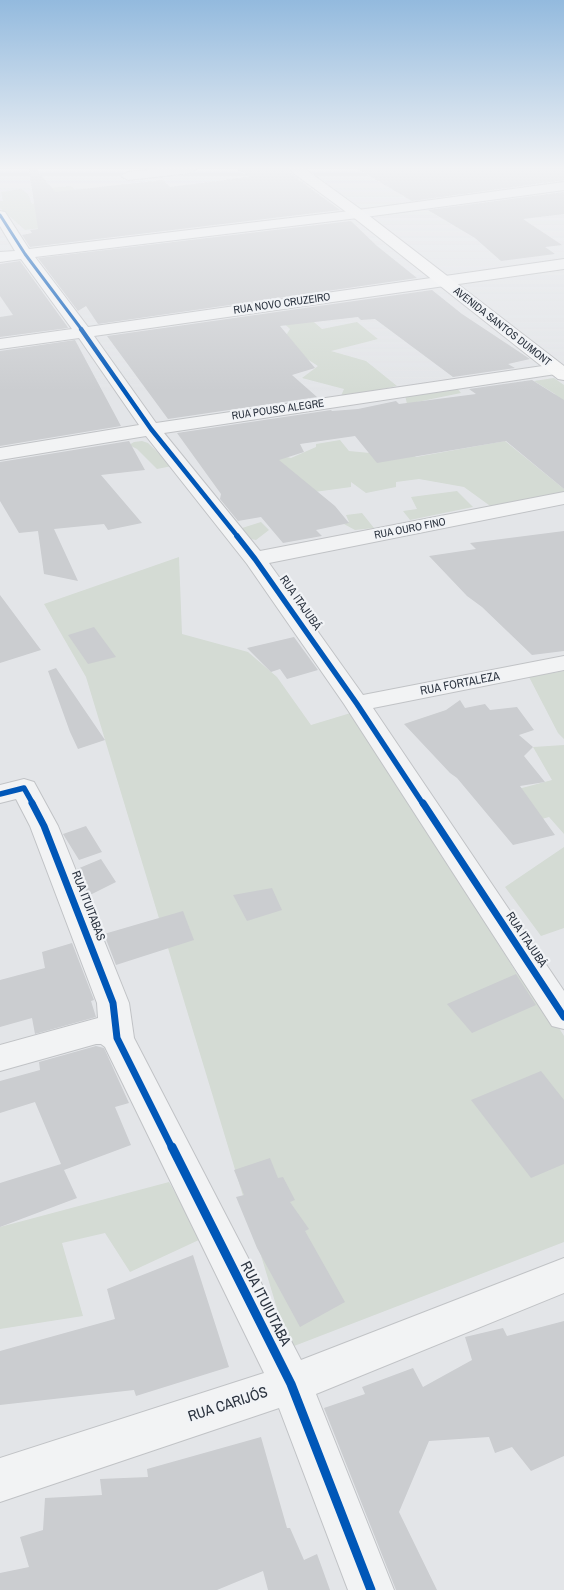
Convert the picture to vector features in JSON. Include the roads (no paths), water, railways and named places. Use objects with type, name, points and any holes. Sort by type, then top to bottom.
[{"type":"main road","name":"AVENIDA SANTOS DUMONT","points":[[401,243],[444,281],[560,372]]},
{"type":"main road","name":"AVENIDA SANTOS DUMONT","points":[[410,243],[517,320]]},
{"type":"street","name":"RUA ITAJUBÁ","points":[[18,243],[84,332],[151,429],[255,559],[357,704],[564,1017]]},
{"type":"street","points":[[0,257],[115,243]]},
{"type":"street","name":"RUA NOVO CRUZEIRO","points":[[0,344],[564,264]]},
{"type":"street","name":"RUA POUSO ALEGRE","points":[[0,454],[151,429],[560,372]]},
{"type":"street","name":"RUA OURO FINO","points":[[255,559],[564,498]]},
{"type":"street","name":"RUA FORTALEZA","points":[[357,704],[564,663]]},
{"type":"street","name":"RUA ITUITABAS","points":[[12,791],[53,848],[113,1003],[117,1038]]},
{"type":"street","points":[[0,1058],[96,1031],[108,1031],[117,1038]]},
{"type":"street","name":"RUA ITUIUTABA","points":[[117,1038],[291,1384],[372,1590]]},
{"type":"street","name":"RUA CARIJÓS","points":[[0,1480],[291,1384],[564,1275]]}]
